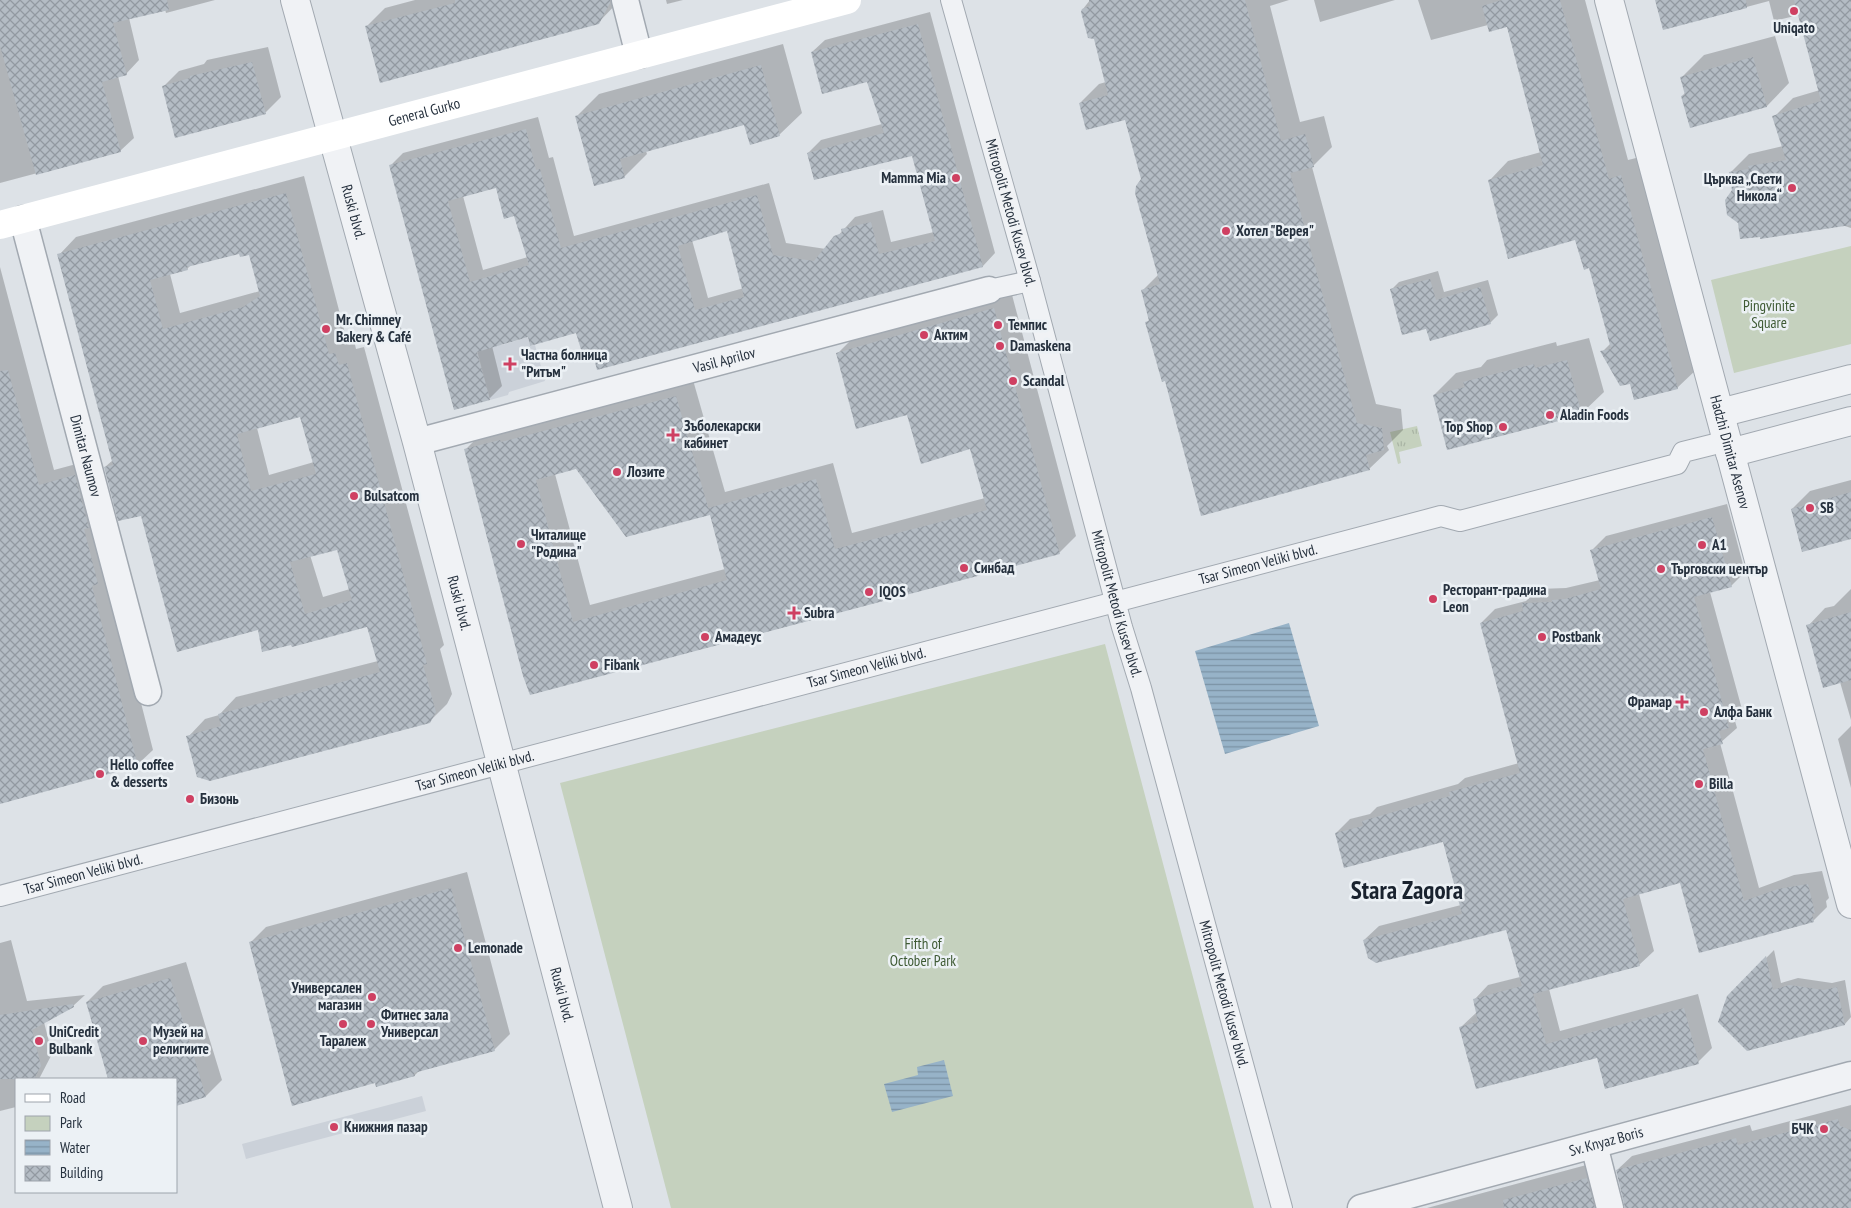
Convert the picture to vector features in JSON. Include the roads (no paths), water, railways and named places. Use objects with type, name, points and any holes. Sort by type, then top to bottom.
[{"type":"main road","name":"General Gurko","points":[[11,222],[847,0]]},
{"type":"street","name":"Ruski blvd.","points":[[295,0],[417,442],[618,1208]]},
{"type":"street","points":[[625,0],[639,56]]},
{"type":"street","name":"Mitropolit Metodi Kusev blvd.","points":[[950,0],[1030,281],[1282,1208]]},
{"type":"street","name":"Hadzhi Dimitar Asenov","points":[[1609,0],[1851,904]]},
{"type":"street","name":"Dimitar Naumov","points":[[11,222],[148,692]]},
{"type":"street","name":"Vasil Aprilov","points":[[417,442],[989,290],[1030,281]]},
{"type":"street","points":[[1720,413],[1851,379]]},
{"type":"street","name":"Tsar Simeon Veliki blvd.","points":[[0,896],[1441,516],[1460,521],[1677,464],[1683,452],[1729,447],[1851,421]]},
{"type":"street","name":"Sv. Knyaz Boris","points":[[1361,1208],[1851,1076]]},
{"type":"street","points":[[1594,1145],[1610,1208]]},
{"type":"water","points":[[1289,623],[1319,726],[1225,754],[1195,651]]},
{"type":"water","points":[[944,1060],[953,1096],[892,1112],[884,1084],[918,1075],[917,1067]]},
{"type":"place","name":"Uniqato","points":[[1794,11]]},
{"type":"place","name":"Mamma Mia","points":[[956,178]]},
{"type":"place","name":"Църква „Свети Никола“","points":[[1792,188]]},
{"type":"place","name":"Хотел \"Верея\"","points":[[1226,231]]},
{"type":"place","name":"Темпис","points":[[998,325]]},
{"type":"place","name":"Mr. Chimney Bakery & Café","points":[[326,329]]},
{"type":"place","name":"Актим","points":[[924,335]]},
{"type":"place","name":"Damaskena","points":[[1000,346]]},
{"type":"place","name":"Частна болница \"Ритъм\"","points":[[510,364]]},
{"type":"place","name":"Scandal","points":[[1013,381]]},
{"type":"place","name":"Aladin Foods","points":[[1550,415]]},
{"type":"place","name":"Top Shop","points":[[1503,427]]},
{"type":"place","name":"Зъболекарски кабинет","points":[[673,435]]},
{"type":"place","name":"Лозите","points":[[617,472]]},
{"type":"place","name":"Bulsatcom","points":[[354,496]]},
{"type":"place","name":"SB","points":[[1810,508]]},
{"type":"place","name":"Читалище \"Родина\"","points":[[521,544]]},
{"type":"place","name":"A1","points":[[1702,545]]},
{"type":"place","name":"Синбад","points":[[964,568]]},
{"type":"place","name":"Търговски център","points":[[1661,569]]},
{"type":"place","name":"IQOS","points":[[869,592]]},
{"type":"place","name":"Ресторант-градина Leon","points":[[1433,599]]},
{"type":"place","name":"Subra","points":[[794,613]]},
{"type":"place","name":"Амадеус","points":[[705,637]]},
{"type":"place","name":"Postbank","points":[[1542,637]]},
{"type":"place","name":"Fibank","points":[[594,665]]},
{"type":"place","name":"Фрамар","points":[[1682,702]]},
{"type":"place","name":"Алфа Банк","points":[[1704,712]]},
{"type":"place","name":"Hello coffee & desserts","points":[[100,774]]},
{"type":"place","name":"Billa","points":[[1699,784]]},
{"type":"place","name":"Бизонь","points":[[190,799]]},
{"type":"place","name":"Lemonade","points":[[458,948]]},
{"type":"place","name":"Универсален магазин","points":[[372,997]]},
{"type":"place","name":"Таралеж","points":[[343,1024]]},
{"type":"place","name":"Фитнес зала Универсал","points":[[371,1024]]},
{"type":"place","name":"UniCredit Bulbank","points":[[39,1041]]},
{"type":"place","name":"Музей на религиите","points":[[143,1041]]},
{"type":"place","name":"Книжния пазар","points":[[334,1127]]},
{"type":"place","name":"БЧК","points":[[1824,1129]]},
{"type":"district","name":"Stara Zagora","points":[[1407,890]]},
{"type":"park label","name":"Pingvinite Square","points":[[1769,314]]},
{"type":"park label","name":"Fifth of October Park","points":[[923,952]]}]
